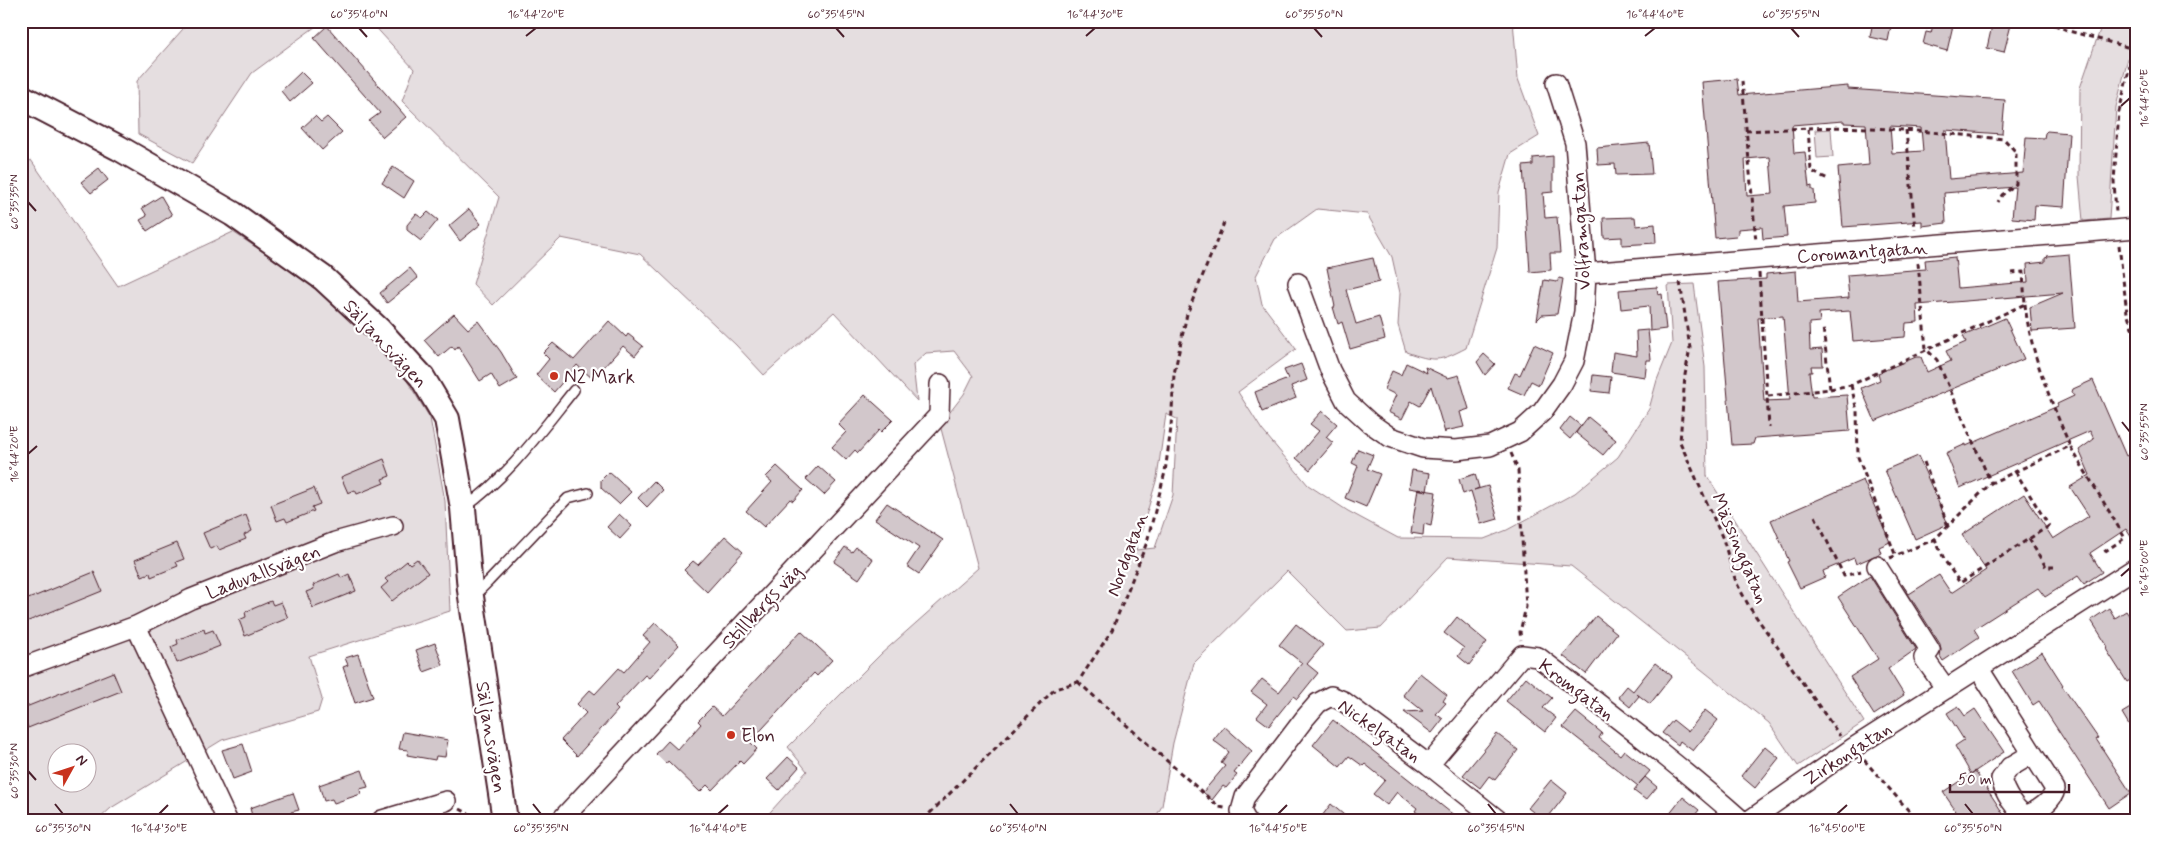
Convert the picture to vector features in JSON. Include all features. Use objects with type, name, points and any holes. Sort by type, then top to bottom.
[{"type":"street","name":"Volframgatan","points":[[1298,283],[1330,370],[1346,401],[1370,423],[1390,437],[1423,448],[1456,450],[1490,446],[1520,432],[1542,412],[1562,384],[1574,361],[1584,312],[1586,273],[1575,143],[1556,83]]},
{"type":"street","name":"Säljansvägen","points":[[21,97],[119,148],[233,214],[323,278],[385,337],[422,377],[438,400],[447,419],[463,508],[470,590],[505,820]]},
{"type":"street","name":"Coromantgatan","points":[[1586,273],[2137,228]]},
{"type":"street","name":"Stillbergs väg","points":[[561,820],[939,415],[940,384]]},
{"type":"street","name":"Laduvallsvägen","points":[[21,668],[136,626],[191,599],[326,546],[393,526]]},
{"type":"street","points":[[1877,566],[1930,650],[1924,658],[1946,689]]},
{"type":"street","name":"Zirkongatan","points":[[1750,820],[1853,748],[2134,574]]},
{"type":"street","points":[[136,626],[227,820]]},
{"type":"street","name":"Kromgatan","points":[[1429,765],[1522,655],[1538,658],[1707,789],[1741,820]]},
{"type":"street","points":[[1979,669],[2032,754]]},
{"type":"street","name":"Nickelgatan","points":[[1244,815],[1245,797],[1318,702],[1331,696],[1344,701],[1498,820]]},
{"type":"street","points":[[382,820],[446,801]]},
{"type":"lane","points":[[463,508],[482,495],[533,441],[574,390]]},
{"type":"lane","points":[[470,590],[481,589],[568,498],[588,493]]},
{"type":"path","points":[[2046,21],[2069,31],[2136,49],[2119,112],[2114,181],[2117,230],[2127,313],[2137,342]]},
{"type":"path","points":[[1742,81],[1752,220],[1758,259],[1769,427]]},
{"type":"path","points":[[1746,131],[1833,127],[1906,130],[2004,139],[2016,152],[2016,184],[2002,195],[1998,202]]},
{"type":"path","points":[[1808,128],[1811,171],[1828,180]]},
{"type":"path","points":[[1906,130],[1926,349],[1938,360],[1991,483]]},
{"type":"path","name":"Nordgatan","points":[[1078,682],[1112,630],[1147,542],[1165,472],[1171,428],[1174,374],[1188,314],[1224,224]]},
{"type":"path","name":"Mässinggatan","points":[[1678,266],[1690,348],[1685,375],[1680,442],[1723,539],[1736,582],[1750,608],[1842,738],[1917,820]]},
{"type":"path","points":[[2012,273],[2023,272],[2027,328],[2054,408],[2070,446],[2125,538],[2104,552]]},
{"type":"path","points":[[1768,396],[1851,385],[2025,304]]},
{"type":"path","points":[[1823,327],[1830,389]]},
{"type":"path","points":[[1851,385],[1857,411],[1858,457],[1895,554]]},
{"type":"path","points":[[1504,439],[1518,470],[1526,607],[1520,632],[1522,655]]},
{"type":"path","points":[[2015,471],[2049,526],[1960,583],[1944,561],[1935,539],[1991,483],[2015,471],[2070,446]]},
{"type":"path","points":[[1924,462],[1948,526]]},
{"type":"path","points":[[2029,539],[2046,566],[2054,567]]},
{"type":"path","points":[[923,820],[1055,689],[1078,682],[1219,807],[1244,815]]},
{"type":"path","points":[[446,801],[481,820]]},
{"type":"shaded area","points":[[190,21],[323,21],[252,73],[192,163],[138,134],[137,81]]},
{"type":"shaded area","points":[[370,21],[1513,21],[1518,79],[1539,136],[1510,154],[1499,192],[1497,248],[1466,348],[1437,359],[1424,358],[1406,352],[1398,325],[1400,293],[1392,257],[1367,214],[1317,209],[1275,239],[1256,276],[1262,304],[1296,349],[1238,392],[1262,430],[1308,485],[1348,511],[1398,538],[1484,539],[1507,530],[1575,493],[1618,457],[1649,409],[1657,380],[1672,343],[1668,285],[1694,284],[1705,367],[1707,476],[1864,722],[1798,766],[1769,723],[1571,566],[1448,557],[1381,628],[1347,631],[1287,571],[1194,663],[1173,743],[1162,806],[1154,820],[763,820],[807,771],[788,747],[881,654],[978,568],[940,425],[964,394],[973,376],[954,351],[926,353],[913,365],[917,401],[834,312],[764,375],[736,345],[640,254],[561,238],[493,305],[473,284],[499,197],[402,101],[414,69]],"holes":[[[1166,414],[1177,419],[1173,495],[1155,548],[1136,550],[1157,478]]]},
{"type":"shaded area","points":[[2103,21],[2137,21],[2137,43],[2132,42],[2116,107],[2109,219],[2083,221],[2079,176],[2080,88]]},
{"type":"shaded area","points":[[1831,129],[1833,157],[1817,158],[1815,130]]},
{"type":"shaded area","points":[[31,160],[118,286],[233,232],[305,280],[344,314],[392,361],[406,379],[430,418],[445,501],[450,611],[309,656],[322,699],[318,712],[222,740],[111,808],[98,820],[21,820],[21,168]]},
{"type":"building","points":[[1873,21],[1892,21],[1888,41],[1870,37]]},
{"type":"building","points":[[1934,21],[1954,21],[1947,51],[1923,44],[1926,32],[1931,33]]},
{"type":"building","points":[[1993,21],[2012,21],[2004,52],[1987,48]]},
{"type":"building","points":[[327,26],[406,117],[383,137],[369,121],[380,113],[314,38]]},
{"type":"building","points":[[301,72],[312,83],[290,102],[281,91]]},
{"type":"building","points":[[1737,79],[1739,95],[1848,86],[1848,89],[2005,100],[2002,134],[1945,130],[1949,179],[2023,173],[2026,137],[2044,138],[2047,131],[2069,133],[2064,207],[2035,205],[2034,220],[2012,218],[2015,187],[1944,193],[1946,223],[1922,226],[1922,221],[1843,227],[1838,168],[1869,165],[1866,124],[1844,123],[1844,121],[1792,125],[1794,153],[1805,152],[1809,187],[1812,186],[1812,190],[1814,190],[1815,203],[1784,206],[1787,237],[1763,239],[1762,227],[1738,229],[1736,236],[1715,238],[1702,82]],"holes":[[[1890,126],[1921,128],[1923,151],[1892,153]],[[1770,157],[1773,194],[1747,196],[1745,159]]]},
{"type":"building","points":[[315,116],[321,122],[327,117],[342,132],[322,150],[302,128]]},
{"type":"building","points":[[1649,143],[1652,174],[1616,175],[1615,164],[1598,165],[1597,148]]},
{"type":"building","points":[[1553,156],[1553,192],[1543,193],[1545,218],[1557,217],[1560,253],[1550,253],[1551,270],[1530,272],[1523,166],[1533,165],[1533,158]]},
{"type":"building","points":[[393,167],[414,181],[404,198],[382,183]]},
{"type":"building","points":[[99,168],[108,180],[91,193],[81,182]]},
{"type":"building","points":[[161,196],[172,215],[147,231],[140,220],[147,216],[142,208]]},
{"type":"building","points":[[469,209],[481,224],[460,241],[449,226]]},
{"type":"building","points":[[428,212],[438,220],[421,241],[407,230],[407,225],[416,214],[422,218]]},
{"type":"building","points":[[1635,217],[1636,226],[1655,224],[1656,243],[1622,245],[1622,237],[1604,238],[1603,218]]},
{"type":"building","points":[[2069,254],[2075,328],[2032,331],[2030,307],[2063,293],[1917,305],[1918,322],[1906,323],[1905,337],[1853,341],[1850,311],[1819,313],[1820,322],[1809,323],[1810,350],[1822,349],[1823,366],[1811,366],[1812,372],[1809,372],[1812,397],[1847,395],[1850,431],[1755,438],[1753,444],[1732,445],[1718,282],[1766,279],[1766,274],[1796,271],[1798,302],[1849,298],[1847,275],[1926,269],[1925,260],[1955,257],[1958,288],[2028,282],[2027,264],[2045,262],[2047,256]],"holes":[[[1783,316],[1790,400],[1764,401],[1758,318]]]},
{"type":"building","points":[[1373,258],[1379,282],[1346,290],[1356,324],[1379,317],[1385,339],[1350,349],[1342,322],[1338,324],[1333,307],[1335,307],[1327,268]]},
{"type":"building","points":[[410,268],[418,278],[387,303],[380,293]]},
{"type":"building","points":[[1559,278],[1563,279],[1557,314],[1542,315],[1537,320],[1544,280],[1557,282]]},
{"type":"building","points":[[1657,287],[1658,295],[1662,294],[1666,329],[1650,331],[1649,306],[1621,309],[1619,290]]},
{"type":"building","points":[[454,314],[468,329],[478,321],[501,352],[517,379],[500,389],[491,374],[480,381],[458,346],[455,350],[452,346],[439,357],[424,340]]},
{"type":"building","points":[[2005,318],[2024,359],[1875,421],[1861,388],[1880,380],[1878,373],[1916,357],[1921,357],[1927,372],[1951,361],[1946,351],[1966,342],[1963,336]]},
{"type":"building","points":[[609,321],[626,337],[628,334],[643,346],[635,356],[623,346],[593,379],[577,365],[554,392],[536,375],[549,359],[543,353],[553,343],[574,360]]},
{"type":"building","points":[[1648,330],[1651,360],[1647,360],[1645,377],[1611,372],[1613,352],[1637,356],[1636,331]]},
{"type":"building","points":[[1534,344],[1553,353],[1539,385],[1531,381],[1524,395],[1508,388],[1515,373],[1520,375]]},
{"type":"building","points":[[1484,354],[1495,364],[1485,375],[1477,362]]},
{"type":"building","points":[[1406,363],[1427,373],[1425,367],[1448,378],[1459,375],[1469,409],[1460,412],[1464,427],[1445,431],[1445,433],[1431,386],[1420,406],[1411,401],[1402,419],[1388,412],[1396,395],[1384,389],[1392,371],[1401,375]]},
{"type":"building","points":[[1301,364],[1307,380],[1291,386],[1296,398],[1262,412],[1255,392],[1288,379],[1284,370]]},
{"type":"building","points":[[1593,375],[1611,377],[1609,393],[1591,391]]},
{"type":"building","points":[[2093,380],[2126,456],[2128,455],[2137,468],[2137,546],[2126,529],[2090,553],[2102,572],[2084,584],[2078,576],[2045,597],[2038,588],[1974,629],[1979,637],[1943,661],[1940,656],[1940,644],[1902,584],[1909,594],[1939,575],[1951,593],[1986,570],[1962,535],[2024,494],[2053,539],[2089,516],[2070,487],[2090,475],[2079,450],[2094,439],[2090,431],[1960,488],[1946,453],[2058,406],[2057,404],[2074,396],[2073,389]]},
{"type":"building","points":[[865,395],[893,420],[881,432],[879,430],[858,453],[855,450],[846,460],[832,447],[846,432],[838,424]]},
{"type":"building","points":[[1322,411],[1337,424],[1326,437],[1333,443],[1310,470],[1296,458],[1319,431],[1310,424]]},
{"type":"building","points":[[1570,417],[1581,426],[1588,417],[1616,440],[1603,455],[1576,433],[1580,427],[1570,439],[1560,430]]},
{"type":"building","points":[[1358,449],[1373,455],[1367,469],[1380,474],[1366,507],[1345,498],[1358,466],[1352,463]]},
{"type":"building","points":[[1918,456],[1948,524],[1915,539],[1885,470]]},
{"type":"building","points":[[384,459],[390,476],[382,479],[384,483],[357,494],[355,490],[348,493],[341,477]]},
{"type":"building","points":[[777,466],[803,490],[793,501],[790,499],[764,527],[746,511],[772,482],[766,477]]},
{"type":"building","points":[[818,466],[836,482],[824,495],[806,479]]},
{"type":"building","points":[[1412,470],[1430,473],[1427,491],[1409,488]]},
{"type":"building","points":[[609,472],[631,492],[619,504],[601,488],[601,480]]},
{"type":"building","points":[[1475,474],[1479,488],[1474,490],[1488,486],[1498,519],[1481,524],[1471,491],[1463,494],[1459,479]]},
{"type":"building","points":[[1863,480],[1890,542],[1879,547],[1881,553],[1856,564],[1854,558],[1823,571],[1825,577],[1800,588],[1787,562],[1789,561],[1771,520]]},
{"type":"building","points":[[654,481],[663,490],[647,507],[638,498]]},
{"type":"building","points":[[314,488],[320,504],[312,507],[314,511],[287,522],[285,518],[277,521],[271,505]]},
{"type":"building","points":[[1418,489],[1436,492],[1431,526],[1424,524],[1423,535],[1411,533]]},
{"type":"building","points":[[887,503],[943,540],[919,574],[907,566],[919,548],[875,519]]},
{"type":"building","points":[[619,514],[632,526],[620,539],[607,527]]},
{"type":"building","points":[[246,515],[252,531],[244,535],[246,539],[219,550],[217,546],[210,549],[203,533]]},
{"type":"building","points":[[725,536],[743,552],[707,592],[684,570],[693,561],[698,565]]},
{"type":"building","points":[[177,543],[184,559],[176,562],[178,566],[151,577],[150,573],[142,576],[135,560]]},
{"type":"building","points":[[845,547],[852,552],[856,547],[873,559],[859,579],[834,562]]},
{"type":"building","points":[[417,559],[428,573],[392,601],[381,588],[388,582],[385,579],[407,561],[410,564]]},
{"type":"building","points":[[94,572],[102,591],[21,624],[21,602]]},
{"type":"building","points":[[339,574],[341,578],[349,574],[356,591],[313,608],[306,592],[314,589],[313,585]]},
{"type":"building","points":[[1870,576],[1916,649],[1888,669],[1904,695],[1874,715],[1850,677],[1878,659],[1838,597]]},
{"type":"building","points":[[271,601],[273,605],[281,602],[288,618],[245,636],[239,620],[246,617],[245,612]]},
{"type":"building","points":[[2109,608],[2115,618],[2126,611],[2137,627],[2137,676],[2127,682],[2106,649],[2108,647],[2091,620]]},
{"type":"building","points":[[1596,616],[1617,633],[1586,674],[1563,656]]},
{"type":"building","points":[[1457,617],[1487,642],[1469,665],[1458,656],[1464,648],[1444,633]]},
{"type":"building","points":[[655,623],[679,645],[649,678],[645,675],[615,707],[618,710],[577,756],[561,740],[586,713],[577,704],[590,690],[595,694],[619,668],[624,672],[650,642],[643,636]]},
{"type":"building","points":[[1296,624],[1323,645],[1307,664],[1318,673],[1297,699],[1293,696],[1269,726],[1257,717],[1267,704],[1251,692],[1262,679],[1279,692],[1302,663],[1279,645]]},
{"type":"building","points":[[204,629],[205,633],[213,630],[220,646],[177,663],[171,647],[178,644],[177,640]]},
{"type":"building","points":[[801,631],[832,660],[817,676],[814,673],[750,742],[757,749],[743,764],[740,761],[712,790],[707,785],[700,792],[668,761],[666,764],[656,754],[668,741],[678,750],[701,724],[698,721],[712,707],[722,716]]},
{"type":"building","points":[[435,643],[443,665],[424,672],[416,650]]},
{"type":"building","points":[[2042,652],[2131,793],[2109,808],[2039,701],[2033,705],[2012,671]]},
{"type":"building","points":[[358,654],[373,697],[355,703],[343,667],[348,665],[345,658]]},
{"type":"building","points":[[1655,663],[1672,676],[1650,704],[1637,694],[1639,696],[1630,707],[1618,697],[1627,686],[1633,691]]},
{"type":"building","points":[[113,672],[121,691],[28,728],[21,709]]},
{"type":"building","points":[[1420,673],[1447,695],[1443,701],[1446,703],[1436,714],[1443,719],[1432,733],[1404,712],[1423,711],[1403,695]]},
{"type":"building","points":[[1526,677],[1552,698],[1543,708],[1556,718],[1545,732],[1506,701]]},
{"type":"building","points":[[2137,704],[2137,738],[2122,713]]},
{"type":"building","points":[[1958,706],[1965,716],[1975,709],[2004,752],[1971,774],[1955,746],[1964,740],[1947,713]]},
{"type":"building","points":[[1705,710],[1718,720],[1693,751],[1680,741],[1678,745],[1662,733],[1673,720],[1688,732]]},
{"type":"building","points":[[1576,712],[1602,733],[1599,738],[1620,755],[1624,750],[1650,771],[1639,784],[1645,777],[1657,787],[1646,800],[1634,791],[1638,786],[1563,727]]},
{"type":"building","points":[[1333,720],[1460,820],[1426,820],[1415,811],[1417,808],[1397,792],[1387,805],[1373,794],[1385,780],[1365,764],[1363,766],[1349,756],[1340,767],[1313,745]]},
{"type":"building","points":[[1224,726],[1252,751],[1234,773],[1237,775],[1226,788],[1223,786],[1212,800],[1203,792],[1225,766],[1221,763],[1229,752],[1213,740]]},
{"type":"building","points":[[403,732],[448,740],[445,757],[436,756],[435,760],[407,755],[408,750],[399,749]]},
{"type":"building","points":[[1497,734],[1518,750],[1495,780],[1489,776],[1480,788],[1463,775]]},
{"type":"building","points":[[243,744],[252,772],[233,779],[222,750]]},
{"type":"building","points":[[1765,746],[1779,758],[1755,788],[1741,776]]},
{"type":"building","points":[[788,757],[799,767],[779,790],[767,779]]},
{"type":"building","points":[[362,770],[368,787],[360,789],[361,794],[334,803],[332,799],[324,801],[319,785]]},
{"type":"building","points":[[1975,771],[2007,820],[1962,820],[1943,792]]},
{"type":"building","points":[[1551,780],[1567,793],[1546,820],[1543,820],[1528,808]]},
{"type":"building","points":[[293,793],[299,810],[291,812],[292,817],[284,820],[253,820],[250,808]]},
{"type":"building","points":[[1683,797],[1699,810],[1691,820],[1665,820]]},
{"type":"building","points":[[1331,804],[1350,820],[1319,820]]},
{"type":"place","name":"N2 Mark","points":[[554,376]]},
{"type":"place","name":"Elon","points":[[731,735]]}]
